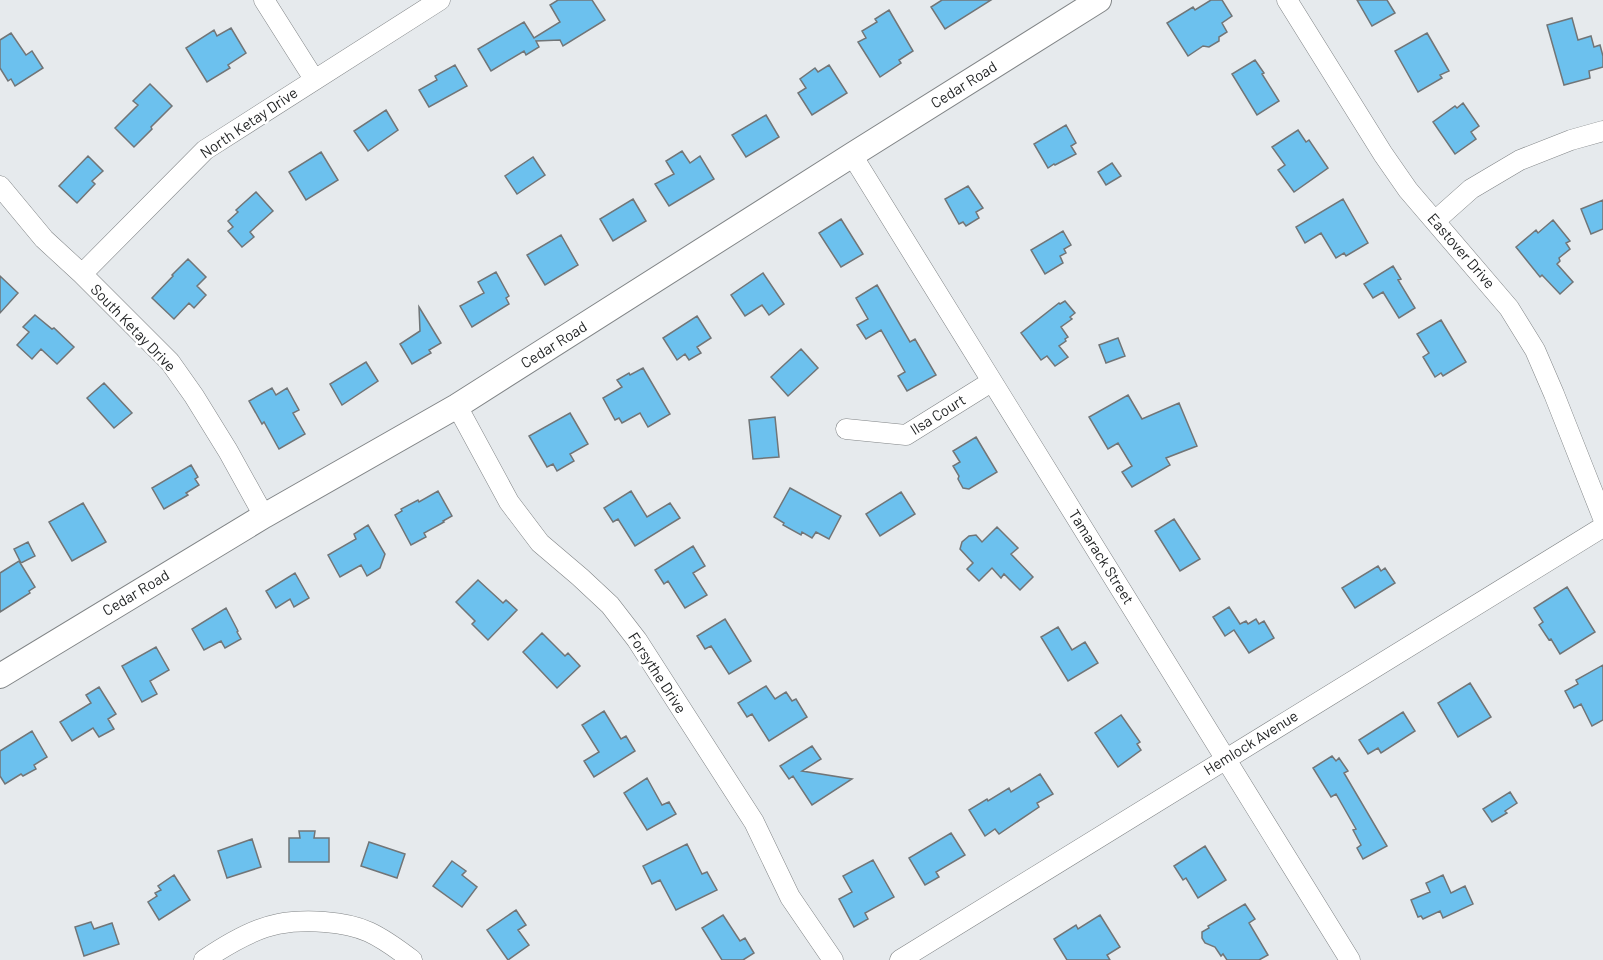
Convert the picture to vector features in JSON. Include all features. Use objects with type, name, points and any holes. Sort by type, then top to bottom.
[{"type":"street","points":[[264,0],[314,79]]},
{"type":"street","name":"North Ketay Drive","points":[[82,274],[205,150],[440,0]]},
{"type":"street","name":"Cedar Road","points":[[0,676],[264,516],[457,406],[1099,0]]},
{"type":"street","name":"Eastover Drive","points":[[1287,0],[1408,190],[1509,308],[1535,350],[1603,518]]},
{"type":"street","points":[[1435,221],[1471,189],[1521,160],[1570,140],[1603,131]]},
{"type":"street","name":"Tamarack Street","points":[[852,155],[1350,960]]},
{"type":"street","name":"South Ketay Drive","points":[[0,186],[44,239],[170,362],[200,405],[264,516]]},
{"type":"street","name":"Ilsa Court","points":[[846,429],[906,435],[991,382]]},
{"type":"street","name":"Forsythe Drive","points":[[457,406],[509,502],[540,543],[610,605],[637,640],[754,822],[790,897],[833,960]]},
{"type":"street","name":"Hemlock Avenue","points":[[900,960],[1603,527]]},
{"type":"street","points":[[204,960],[248,935],[277,924],[304,921],[333,922],[368,932],[412,960]]},
{"type":"building","points":[[558,0],[592,0],[605,20],[563,46],[560,40],[536,41],[539,47],[526,55],[524,51],[491,71],[478,49],[524,22],[534,38],[560,22],[550,5]]},
{"type":"building","points":[[942,0],[991,0],[945,29],[931,7]]},
{"type":"building","points":[[1211,0],[1222,0],[1232,16],[1222,23],[1227,32],[1219,37],[1219,41],[1209,47],[1203,46],[1188,56],[1167,23],[1193,7],[1195,10]]},
{"type":"building","points":[[1357,0],[1387,0],[1395,13],[1372,26]]},
{"type":"building","points":[[889,10],[913,51],[899,60],[901,63],[880,77],[858,42],[866,38],[862,31],[877,22],[875,19]]},
{"type":"building","points":[[1572,18],[1578,40],[1591,36],[1594,47],[1600,45],[1603,67],[1589,71],[1590,78],[1564,85],[1547,25]]},
{"type":"building","points":[[231,28],[246,53],[228,65],[230,68],[207,82],[186,48],[214,30],[217,36]]},
{"type":"building","points":[[11,33],[26,55],[32,51],[43,68],[15,86],[11,79],[8,81],[0,68],[0,40]]},
{"type":"building","points":[[1427,33],[1449,71],[1440,75],[1442,78],[1418,92],[1395,51]]},
{"type":"building","points":[[1255,60],[1279,101],[1257,115],[1232,74]]},
{"type":"building","points":[[455,65],[467,86],[429,107],[419,90],[437,80],[435,76]]},
{"type":"building","points":[[829,65],[847,93],[812,115],[798,93],[806,88],[800,79],[815,68],[818,72]]},
{"type":"building","points":[[150,84],[172,106],[134,147],[115,128],[138,105],[133,101]]},
{"type":"building","points":[[1463,103],[1479,126],[1471,132],[1476,139],[1455,154],[1433,122]]},
{"type":"building","points":[[386,110],[398,130],[368,151],[354,131]]},
{"type":"building","points":[[766,115],[779,137],[746,157],[732,135]]},
{"type":"building","points":[[1066,125],[1076,143],[1071,146],[1076,154],[1048,168],[1034,144]]},
{"type":"building","points":[[1298,130],[1306,142],[1309,140],[1328,168],[1294,192],[1278,170],[1285,165],[1272,147]]},
{"type":"building","points":[[682,151],[690,163],[700,156],[714,179],[669,206],[655,184],[674,174],[666,161]]},
{"type":"building","points":[[321,152],[338,180],[306,200],[289,172]]},
{"type":"building","points":[[88,156],[103,171],[92,181],[95,184],[77,203],[59,186]]},
{"type":"building","points":[[533,157],[545,175],[517,194],[505,176]]},
{"type":"building","points":[[1112,163],[1121,176],[1106,185],[1098,172]]},
{"type":"building","points":[[968,186],[983,208],[976,212],[979,218],[966,226],[963,222],[959,224],[945,199]]},
{"type":"building","points":[[256,192],[273,211],[250,232],[254,237],[242,247],[228,231],[233,227],[228,221],[238,212],[236,210]]},
{"type":"building","points":[[633,199],[646,221],[613,241],[600,219]]},
{"type":"building","points":[[1343,199],[1368,243],[1346,256],[1344,253],[1336,258],[1321,233],[1305,243],[1296,227]]},
{"type":"building","points":[[1603,200],[1603,229],[1591,234],[1581,209]]},
{"type":"building","points":[[841,219],[863,254],[841,267],[819,233]]},
{"type":"building","points":[[1553,220],[1570,241],[1566,243],[1570,249],[1559,258],[1560,261],[1557,264],[1573,282],[1560,294],[1542,275],[1540,277],[1516,247],[1536,230],[1538,233]]},
{"type":"building","points":[[1063,231],[1071,245],[1064,249],[1066,253],[1060,256],[1063,263],[1045,274],[1031,250]]},
{"type":"building","points":[[561,235],[578,265],[545,285],[527,255]]},
{"type":"building","points":[[188,259],[206,277],[197,286],[206,295],[194,308],[189,303],[174,319],[152,298]]},
{"type":"building","points":[[1393,266],[1401,279],[1398,280],[1415,308],[1399,318],[1383,292],[1373,298],[1364,284]]},
{"type":"building","points":[[496,272],[509,296],[506,298],[509,304],[472,327],[460,306],[484,293],[478,282]]},
{"type":"building","points":[[763,273],[784,304],[769,315],[762,305],[745,316],[731,295]]},
{"type":"building","points":[[0,276],[18,293],[0,313]]},
{"type":"building","points":[[877,285],[910,342],[915,339],[936,375],[907,391],[898,376],[905,372],[881,330],[866,339],[857,325],[868,319],[856,298]]},
{"type":"building","points":[[1065,301],[1075,313],[1070,317],[1072,319],[1061,327],[1068,337],[1059,346],[1068,357],[1055,366],[1047,356],[1041,360],[1021,333],[1059,303]]},
{"type":"building","points":[[419,307],[441,343],[429,350],[431,353],[412,364],[400,344],[420,331]]},
{"type":"building","points":[[35,315],[52,329],[54,328],[74,347],[57,364],[41,349],[32,359],[17,345],[29,332],[23,327]]},
{"type":"building","points":[[697,316],[711,338],[697,347],[701,353],[689,360],[685,354],[677,360],[663,338]]},
{"type":"building","points":[[1441,320],[1466,362],[1443,376],[1441,373],[1435,377],[1423,357],[1429,353],[1417,334]]},
{"type":"building","points":[[1118,338],[1125,356],[1106,363],[1099,345]]},
{"type":"building","points":[[801,349],[818,368],[788,396],[771,377]]},
{"type":"building","points":[[366,362],[378,381],[342,405],[330,384]]},
{"type":"building","points":[[643,368],[670,414],[648,427],[640,413],[622,423],[619,418],[615,420],[603,398],[622,387],[617,380]]},
{"type":"building","points":[[104,383],[132,413],[114,428],[87,398]]},
{"type":"building","points":[[272,388],[276,395],[287,388],[299,410],[293,413],[305,434],[279,449],[249,401]]},
{"type":"building","points":[[1128,395],[1142,419],[1179,403],[1197,446],[1166,458],[1170,465],[1132,487],[1122,472],[1132,466],[1118,443],[1108,449],[1089,417]]},
{"type":"building","points":[[570,413],[588,444],[570,454],[574,461],[557,471],[553,464],[547,467],[529,436]]},
{"type":"building","points":[[775,417],[779,457],[753,459],[749,420]]},
{"type":"building","points":[[976,437],[997,472],[969,489],[963,488],[953,466],[960,462],[953,451]]},
{"type":"building","points":[[191,465],[198,477],[195,479],[199,485],[186,493],[188,495],[164,509],[152,488]]},
{"type":"building","points":[[790,488],[841,516],[829,539],[816,532],[812,538],[802,532],[801,535],[774,517]]},
{"type":"building","points":[[438,491],[452,516],[424,533],[426,537],[411,545],[395,515],[402,511],[401,509]]},
{"type":"building","points":[[631,491],[647,517],[670,503],[680,518],[635,546],[618,519],[613,522],[604,508]]},
{"type":"building","points":[[901,492],[915,514],[880,536],[866,514]]},
{"type":"building","points":[[83,503],[106,542],[72,561],[49,522]]},
{"type":"building","points":[[1174,519],[1200,559],[1180,571],[1155,531]]},
{"type":"building","points":[[368,525],[385,554],[380,568],[367,576],[361,565],[340,577],[328,555],[356,539],[354,534]]},
{"type":"building","points":[[997,527],[1018,548],[1011,554],[1033,577],[1020,590],[1004,574],[1001,578],[992,568],[979,581],[967,569],[973,563],[960,549],[962,542],[969,536],[976,535],[982,542]]},
{"type":"building","points":[[28,542],[35,556],[21,563],[14,549]]},
{"type":"building","points":[[693,546],[705,566],[693,573],[707,595],[685,608],[668,581],[664,584],[655,570]]},
{"type":"building","points":[[19,561],[35,587],[29,591],[30,593],[0,612],[0,573]]},
{"type":"building","points":[[1378,566],[1381,571],[1385,568],[1395,583],[1355,608],[1342,588]]},
{"type":"building","points":[[295,573],[309,598],[294,607],[290,599],[276,608],[266,591]]},
{"type":"building","points":[[478,580],[503,603],[506,600],[517,610],[488,640],[472,624],[475,621],[456,602]]},
{"type":"building","points":[[1567,587],[1595,632],[1560,654],[1539,625],[1543,622],[1534,608]]},
{"type":"building","points":[[1229,607],[1240,624],[1246,621],[1248,624],[1256,619],[1259,624],[1264,621],[1274,638],[1249,653],[1234,630],[1225,636],[1213,617]]},
{"type":"building","points":[[226,608],[241,639],[225,648],[221,641],[204,650],[192,629]]},
{"type":"building","points":[[725,619],[751,661],[729,674],[711,646],[705,649],[697,636]]},
{"type":"building","points":[[1058,627],[1072,650],[1085,642],[1098,663],[1068,681],[1041,637]]},
{"type":"building","points":[[542,633],[565,656],[568,653],[580,666],[557,688],[523,652]]},
{"type":"building","points":[[156,647],[169,670],[150,681],[157,694],[142,702],[122,666]]},
{"type":"building","points":[[1603,665],[1603,720],[1592,726],[1581,704],[1574,708],[1565,691],[1578,684],[1576,680]]},
{"type":"building","points":[[1470,683],[1491,717],[1458,737],[1438,703]]},
{"type":"building","points":[[766,686],[775,699],[786,692],[792,701],[796,699],[807,717],[769,741],[752,714],[747,717],[738,703]]},
{"type":"building","points":[[99,687],[116,714],[108,719],[114,729],[99,737],[93,728],[72,741],[60,722],[91,703],[86,695]]},
{"type":"building","points":[[604,711],[621,739],[626,736],[635,751],[594,777],[584,761],[599,752],[582,725]]},
{"type":"building","points":[[1403,712],[1415,731],[1381,753],[1378,748],[1368,754],[1359,740]]},
{"type":"building","points":[[1121,715],[1140,742],[1137,744],[1141,750],[1118,767],[1095,733]]},
{"type":"building","points":[[32,731],[47,757],[34,765],[36,769],[23,776],[21,774],[5,784],[0,776],[0,751]]},
{"type":"building","points":[[812,746],[821,759],[802,771],[852,779],[812,805],[793,776],[789,779],[780,766]]},
{"type":"building","points":[[1332,756],[1336,761],[1339,758],[1348,771],[1344,773],[1387,846],[1363,859],[1357,848],[1361,845],[1353,830],[1356,829],[1336,794],[1331,797],[1313,768]]},
{"type":"building","points":[[1040,774],[1053,794],[1037,803],[1039,807],[999,834],[995,829],[985,836],[969,810],[1009,788],[1011,792]]},
{"type":"building","points":[[647,778],[662,805],[669,802],[676,814],[647,830],[624,793]]},
{"type":"building","points":[[1510,792],[1517,803],[1505,811],[1507,813],[1492,822],[1483,809]]},
{"type":"building","points":[[299,831],[315,831],[314,838],[329,838],[329,862],[289,862],[289,838],[300,838]]},
{"type":"building","points":[[951,833],[965,855],[936,872],[939,877],[925,885],[909,858]]},
{"type":"building","points":[[252,839],[261,867],[227,878],[218,851]]},
{"type":"building","points":[[369,842],[405,854],[397,878],[361,866]]},
{"type":"building","points":[[687,844],[702,874],[707,872],[717,890],[676,910],[660,880],[652,884],[643,866]]},
{"type":"building","points":[[1205,846],[1226,880],[1198,898],[1186,878],[1183,880],[1174,866]]},
{"type":"building","points":[[873,860],[894,897],[865,913],[868,919],[854,927],[839,899],[852,892],[843,876]]},
{"type":"building","points":[[452,861],[466,871],[462,875],[477,887],[462,907],[433,886]]},
{"type":"building","points":[[174,875],[190,900],[159,920],[148,902],[157,896],[155,893],[161,890],[158,886]]},
{"type":"building","points":[[1443,875],[1451,893],[1465,886],[1473,904],[1443,918],[1440,911],[1423,919],[1421,916],[1418,917],[1411,900],[1430,892],[1426,883]]},
{"type":"building","points":[[1245,904],[1255,919],[1249,923],[1268,955],[1259,960],[1227,960],[1215,947],[1205,943],[1202,932]]},
{"type":"building","points":[[516,910],[526,925],[518,930],[529,945],[508,960],[487,930]]},
{"type":"building","points":[[723,915],[740,941],[745,938],[754,953],[743,960],[722,960],[702,928]]},
{"type":"building","points":[[1100,915],[1120,947],[1107,955],[1110,960],[1067,960],[1054,939],[1076,925],[1078,929]]},
{"type":"building","points":[[91,922],[94,929],[112,923],[119,944],[84,956],[75,927]]}]
